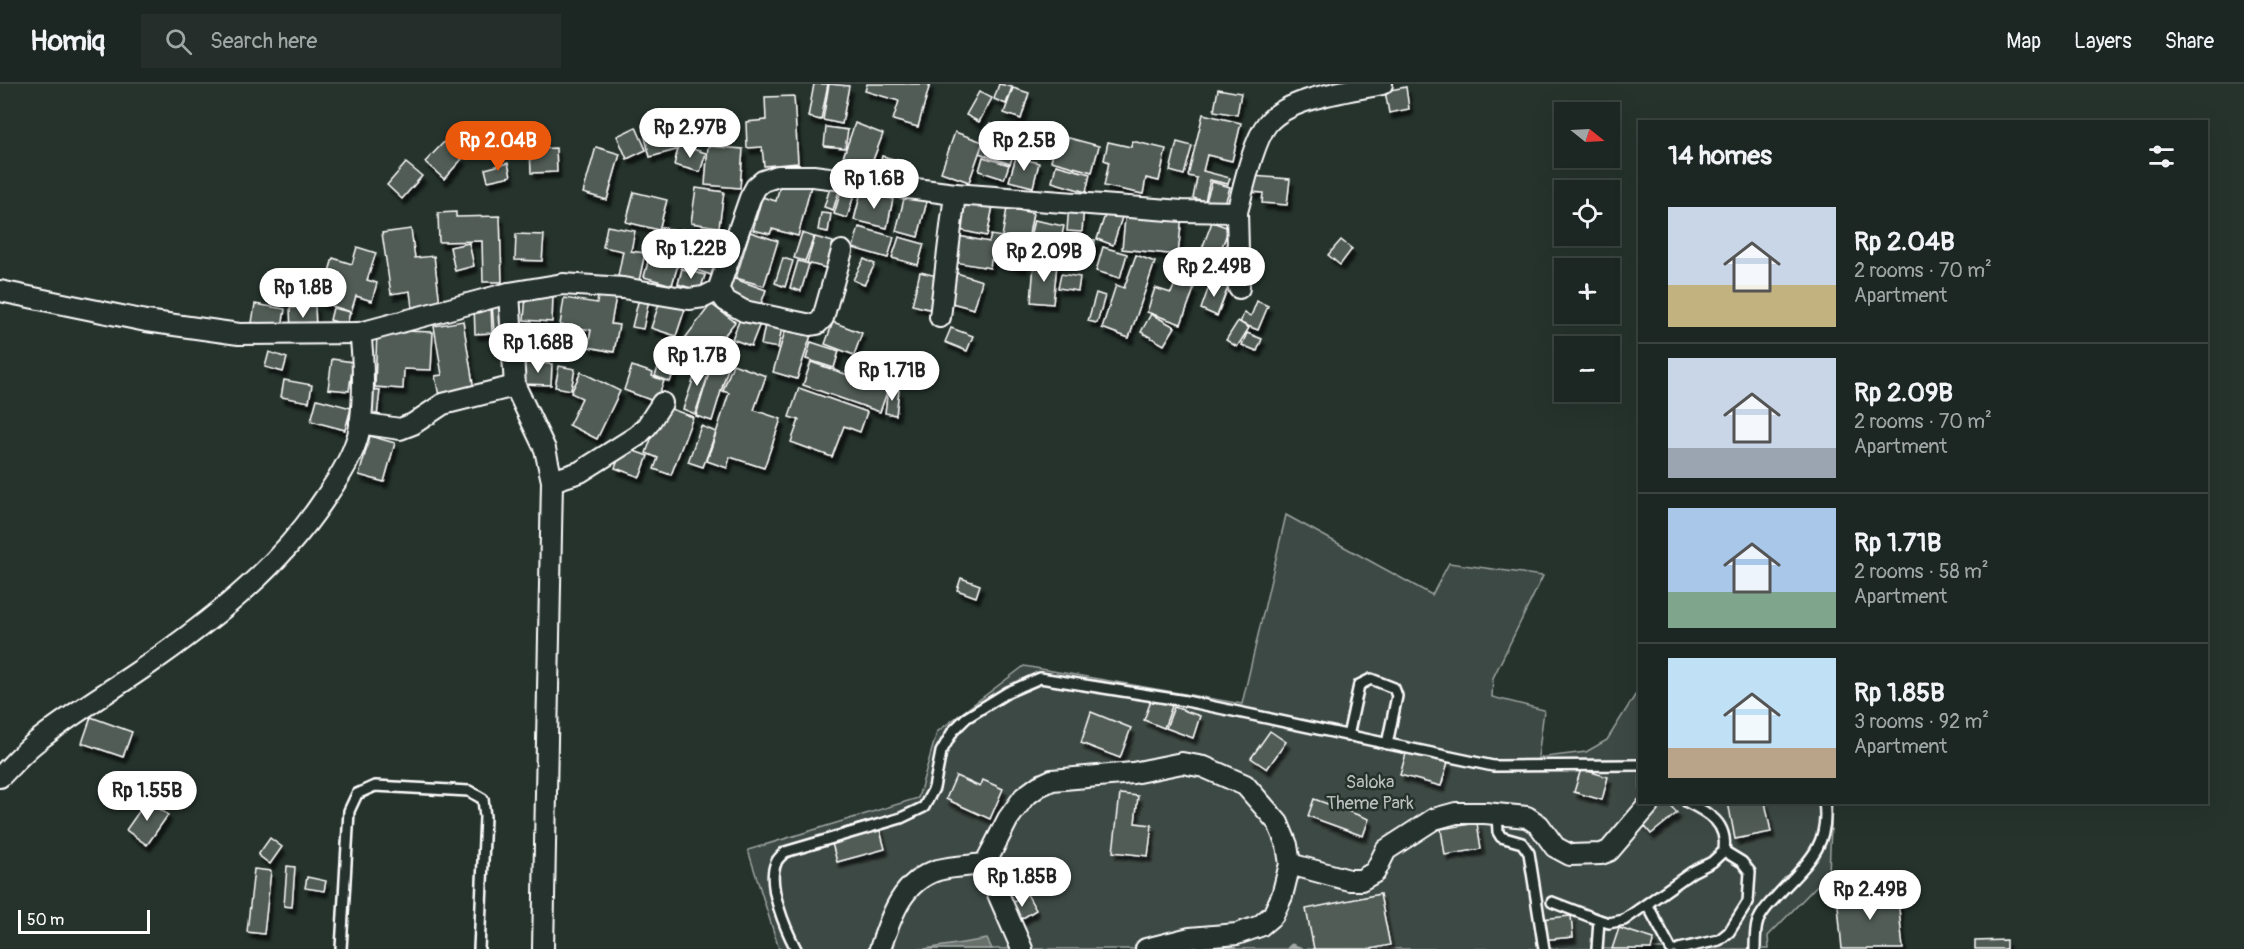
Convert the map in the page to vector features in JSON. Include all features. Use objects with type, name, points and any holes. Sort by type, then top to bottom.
[{"type":"street","points":[[1239,288],[1237,212],[1251,160],[1266,125],[1281,111],[1306,101],[1382,84]]},
{"type":"street","points":[[0,291],[146,321],[239,334],[360,333],[508,293],[563,284],[623,288],[689,299],[705,297],[718,290],[750,198],[756,187],[778,176],[813,176],[955,194],[1182,211],[1237,212]]},
{"type":"street","points":[[940,317],[955,194]]},
{"type":"street","points":[[718,290],[726,301],[744,311],[811,325],[817,324],[823,318],[842,251]]},
{"type":"street","points":[[508,293],[515,386],[546,449],[552,481],[543,949]]},
{"type":"street","points":[[0,777],[34,743],[90,702],[159,657],[220,610],[276,561],[312,517],[342,472],[357,441],[360,423],[362,348],[360,333]]},
{"type":"street","points":[[360,423],[400,429],[413,424],[443,405],[515,386]]},
{"type":"street","points":[[552,481],[580,472],[638,436],[662,403]]},
{"type":"street","points":[[985,864],[1008,819],[1024,797],[1052,780],[1133,773],[1182,763],[1204,767],[1245,785],[1278,823],[1287,845],[1290,864],[1282,896],[1273,915],[1260,926],[1237,934],[1190,938],[1146,949]]},
{"type":"street","points":[[1290,864],[1349,880],[1361,880],[1375,872],[1386,850],[1434,819],[1456,813],[1527,817],[1539,825],[1555,847],[1570,855],[1601,854],[1609,851],[1649,804]]},
{"type":"street","points":[[880,949],[904,892],[917,880],[938,870],[985,864]]},
{"type":"street","points":[[985,864],[1022,949]]},
{"type":"lane","points":[[796,949],[783,924],[773,878],[776,863],[785,852],[901,818],[924,807],[934,788],[941,752],[953,731],[966,718],[1008,692],[1040,678],[1186,701],[1493,766],[1638,765]]},
{"type":"lane","points":[[1348,736],[1359,685],[1364,680],[1371,679],[1394,688],[1397,696],[1387,744]]},
{"type":"lane","points":[[341,949],[349,811],[357,794],[375,786],[470,791],[483,799],[485,817],[479,949]]},
{"type":"lane","points":[[1552,902],[1599,921],[1609,923],[1624,920],[1692,872],[1712,862],[1724,851],[1726,839],[1720,825],[1704,810],[1690,804]]},
{"type":"lane","points":[[1755,949],[1758,921],[1765,909],[1809,863],[1817,850],[1826,816],[1824,804]]},
{"type":"lane","points":[[1497,814],[1498,832],[1501,837],[1522,843],[1529,853],[1544,949]]},
{"type":"lane","points":[[1679,949],[1719,940],[1729,932],[1748,902],[1750,872],[1742,862],[1724,851]]},
{"type":"lane","points":[[1647,904],[1671,949]]},
{"type":"lane","points":[[1597,949],[1599,921]]},
{"type":"green space","name":"Saloka Theme Park","points":[[1286,515],[1432,595],[1449,563],[1543,576],[1493,678],[1492,697],[1544,710],[1538,758],[1586,752],[1607,740],[1638,691],[1638,804],[1832,804],[1829,873],[1768,936],[1769,949],[779,949],[748,850],[918,798],[937,732],[1024,666],[1242,704]]},
{"type":"shaded area","points":[[987,939],[992,949],[925,949]]},
{"type":"building","points":[[814,84],[828,84],[821,120],[808,117]]},
{"type":"building","points":[[829,84],[849,86],[842,124],[823,120]]},
{"type":"building","points":[[867,84],[930,84],[918,127],[893,120],[899,101],[865,91]]},
{"type":"building","points":[[999,84],[1012,87],[1006,104],[994,99]]},
{"type":"building","points":[[1406,87],[1409,109],[1389,113],[1385,91]]},
{"type":"building","points":[[1013,88],[1029,93],[1021,119],[1004,113]]},
{"type":"building","points":[[1218,89],[1241,93],[1237,115],[1214,111]]},
{"type":"building","points":[[979,92],[992,98],[979,122],[966,115]]},
{"type":"building","points":[[794,96],[798,163],[764,166],[762,147],[747,148],[746,122],[766,120],[765,97]]},
{"type":"building","points":[[1203,114],[1241,123],[1232,161],[1207,155],[1203,171],[1230,178],[1228,184],[1210,180],[1205,201],[1193,198],[1197,178],[1188,176]]},
{"type":"building","points":[[669,118],[676,150],[650,157],[642,125]]},
{"type":"building","points":[[855,123],[883,134],[868,173],[841,163]]},
{"type":"building","points":[[990,123],[1021,133],[1010,164],[979,153]]},
{"type":"building","points":[[636,127],[646,150],[627,159],[617,136]]},
{"type":"building","points":[[826,127],[848,130],[845,148],[824,146]]},
{"type":"building","points":[[955,132],[983,142],[969,182],[941,172]]},
{"type":"building","points":[[1058,135],[1099,146],[1092,172],[1051,161]]},
{"type":"building","points":[[1132,141],[1166,149],[1159,181],[1146,178],[1143,194],[1104,186],[1109,162],[1104,160],[1108,142],[1131,147]]},
{"type":"building","points":[[444,142],[462,159],[444,179],[425,162]]},
{"type":"building","points":[[1177,142],[1192,146],[1184,175],[1170,171]]},
{"type":"building","points":[[679,145],[706,153],[700,172],[674,165]]},
{"type":"building","points":[[708,146],[743,149],[740,188],[705,185]]},
{"type":"building","points":[[596,147],[620,154],[607,200],[583,193]]},
{"type":"building","points":[[556,148],[557,172],[531,173],[530,149]]},
{"type":"building","points":[[882,156],[909,163],[903,184],[877,177]]},
{"type":"building","points":[[983,157],[1009,165],[1004,179],[979,171]]},
{"type":"building","points":[[1016,157],[1039,163],[1033,187],[1009,181]]},
{"type":"building","points":[[406,163],[422,176],[402,199],[387,185]]},
{"type":"building","points":[[508,163],[511,176],[488,181],[485,169]]},
{"type":"building","points":[[1056,165],[1090,174],[1086,192],[1052,182]]},
{"type":"building","points":[[1252,176],[1290,179],[1287,205],[1262,203],[1263,193],[1251,192]]},
{"type":"building","points":[[782,178],[811,186],[798,236],[772,229],[770,234],[753,230],[762,197],[776,201]]},
{"type":"building","points":[[1212,182],[1230,187],[1224,207],[1206,201]]},
{"type":"building","points":[[696,188],[724,192],[719,227],[691,223]]},
{"type":"building","points":[[830,188],[839,191],[833,210],[824,207]]},
{"type":"building","points":[[841,191],[854,195],[847,218],[834,214]]},
{"type":"building","points":[[906,191],[928,197],[918,237],[896,231]]},
{"type":"building","points":[[634,192],[667,200],[659,230],[626,222]]},
{"type":"building","points":[[861,192],[893,199],[887,228],[854,220]]},
{"type":"building","points":[[962,199],[993,206],[987,236],[955,229]]},
{"type":"building","points":[[1069,204],[1084,205],[1082,232],[1067,231]]},
{"type":"building","points":[[1007,208],[1033,213],[1023,267],[991,260],[990,268],[948,261],[953,235],[989,242],[991,235],[1002,237]]},
{"type":"building","points":[[1107,209],[1123,214],[1113,245],[1097,239]]},
{"type":"building","points":[[1126,209],[1182,215],[1178,255],[1122,249]]},
{"type":"building","points":[[456,212],[456,217],[500,216],[502,282],[483,282],[482,241],[439,242],[438,213]]},
{"type":"building","points":[[821,213],[831,214],[828,232],[818,230]]},
{"type":"building","points":[[1034,220],[1064,226],[1060,244],[1072,247],[1069,263],[1026,254]]},
{"type":"building","points":[[1212,222],[1229,228],[1217,260],[1200,254]]},
{"type":"building","points":[[607,226],[635,231],[631,251],[645,253],[639,281],[618,276],[623,251],[603,247]]},
{"type":"building","points":[[662,227],[680,232],[675,248],[658,243]]},
{"type":"building","points":[[859,227],[894,237],[888,258],[853,248]]},
{"type":"building","points":[[411,229],[415,258],[434,256],[440,304],[412,308],[410,291],[391,294],[382,233]]},
{"type":"building","points":[[682,229],[721,240],[716,257],[698,252],[693,271],[681,268],[686,252],[676,250]]},
{"type":"building","points":[[750,232],[778,241],[764,286],[736,278]]},
{"type":"building","points":[[802,233],[814,237],[805,261],[794,258]]},
{"type":"building","points":[[516,234],[544,235],[542,261],[515,260]]},
{"type":"building","points":[[815,237],[833,242],[826,268],[807,263]]},
{"type":"building","points":[[899,237],[924,244],[918,265],[892,258]]},
{"type":"building","points":[[1074,238],[1095,240],[1093,256],[1072,254]]},
{"type":"building","points":[[1341,240],[1352,249],[1340,265],[1328,255]]},
{"type":"building","points":[[469,243],[474,266],[455,271],[450,247]]},
{"type":"building","points":[[357,247],[376,253],[367,280],[377,283],[372,301],[356,296],[351,312],[320,302],[333,258],[352,264]]},
{"type":"building","points":[[1103,247],[1127,254],[1120,278],[1096,271]]},
{"type":"building","points":[[651,250],[680,258],[672,285],[644,277]]},
{"type":"building","points":[[699,254],[716,260],[711,275],[694,269]]},
{"type":"building","points":[[1136,255],[1155,262],[1129,338],[1102,328],[1116,285],[1124,288]]},
{"type":"building","points":[[783,258],[793,261],[785,287],[775,283]]},
{"type":"building","points":[[864,259],[875,264],[864,285],[853,280]]},
{"type":"building","points":[[798,261],[809,264],[801,291],[790,288]]},
{"type":"building","points":[[1034,263],[1057,264],[1053,304],[1031,302]]},
{"type":"building","points":[[682,269],[705,275],[700,291],[678,284]]},
{"type":"building","points":[[920,272],[941,277],[933,310],[912,305]]},
{"type":"building","points":[[957,273],[982,281],[974,309],[948,302]]},
{"type":"building","points":[[1061,274],[1080,277],[1078,291],[1058,288]]},
{"type":"building","points":[[732,278],[766,290],[760,307],[726,295]]},
{"type":"building","points":[[1211,281],[1228,287],[1217,316],[1201,309]]},
{"type":"building","points":[[1176,282],[1194,289],[1181,324],[1147,312],[1155,288],[1171,293]]},
{"type":"building","points":[[599,289],[617,291],[611,324],[619,325],[614,352],[588,347],[591,330],[560,325],[564,298],[597,303]]},
{"type":"building","points":[[1096,293],[1105,296],[1097,323],[1088,321]]},
{"type":"building","points":[[526,294],[553,295],[552,322],[524,320]]},
{"type":"building","points":[[662,295],[687,303],[676,336],[651,328]]},
{"type":"building","points":[[639,298],[649,300],[643,329],[632,327]]},
{"type":"building","points":[[1257,301],[1268,306],[1258,330],[1240,323],[1244,313],[1251,316]]},
{"type":"building","points":[[491,303],[492,333],[475,334],[474,304]]},
{"type":"building","points":[[492,303],[505,303],[507,330],[494,332]]},
{"type":"building","points":[[255,304],[285,309],[281,334],[251,329]]},
{"type":"building","points":[[711,304],[735,322],[705,360],[682,342]]},
{"type":"building","points":[[315,306],[316,330],[291,331],[290,308]]},
{"type":"building","points":[[333,308],[350,312],[347,325],[330,320]]},
{"type":"building","points":[[742,314],[761,321],[751,346],[732,339]]},
{"type":"building","points":[[1151,314],[1175,327],[1164,345],[1141,332]]},
{"type":"building","points":[[766,319],[783,322],[778,348],[761,345]]},
{"type":"building","points":[[463,321],[474,390],[439,396],[435,376],[442,375],[434,326]]},
{"type":"building","points":[[788,321],[813,329],[797,379],[773,372]]},
{"type":"building","points":[[1238,321],[1249,328],[1237,347],[1226,340]]},
{"type":"building","points":[[833,322],[862,333],[854,355],[825,344]]},
{"type":"building","points":[[951,328],[973,336],[967,351],[945,342]]},
{"type":"building","points":[[377,330],[433,332],[431,370],[404,369],[403,389],[375,387]]},
{"type":"building","points":[[1247,333],[1262,339],[1257,351],[1242,345]]},
{"type":"building","points":[[534,342],[549,344],[546,362],[531,360]]},
{"type":"building","points":[[668,342],[685,349],[683,356],[665,350]]},
{"type":"building","points":[[811,342],[839,351],[834,368],[806,359]]},
{"type":"building","points":[[664,351],[679,357],[670,382],[655,376]]},
{"type":"building","points":[[269,352],[287,358],[283,372],[265,367]]},
{"type":"building","points":[[332,359],[353,362],[349,391],[328,389]]},
{"type":"building","points":[[700,360],[712,364],[695,414],[683,409]]},
{"type":"building","points":[[525,362],[552,364],[551,385],[524,384]]},
{"type":"building","points":[[811,362],[888,389],[880,412],[803,385]]},
{"type":"building","points":[[712,363],[728,368],[712,421],[696,416]]},
{"type":"building","points":[[733,364],[766,376],[754,410],[781,419],[764,468],[730,457],[727,468],[707,461],[729,393],[723,391]]},
{"type":"building","points":[[559,366],[575,369],[571,390],[555,387]]},
{"type":"building","points":[[632,366],[653,373],[652,376],[664,381],[656,402],[624,390]]},
{"type":"building","points":[[581,372],[620,391],[597,439],[569,425],[582,398],[571,393]]},
{"type":"building","points":[[284,380],[312,385],[309,402],[281,397]]},
{"type":"building","points":[[799,388],[867,412],[860,432],[844,426],[832,457],[791,442],[799,420],[789,417]]},
{"type":"building","points":[[370,389],[380,390],[376,426],[366,425]]},
{"type":"building","points":[[888,389],[899,390],[896,415],[885,413]]},
{"type":"building","points":[[317,399],[351,408],[345,430],[311,421]]},
{"type":"building","points":[[663,406],[693,417],[671,475],[654,469],[658,458],[646,453]]},
{"type":"building","points":[[701,426],[716,432],[703,467],[688,462]]},
{"type":"building","points":[[370,436],[395,443],[384,482],[359,475]]},
{"type":"building","points":[[623,447],[648,456],[640,477],[615,468]]},
{"type":"building","points":[[961,578],[980,585],[976,597],[957,590]]},
{"type":"building","points":[[1152,698],[1172,706],[1164,728],[1144,720]]},
{"type":"building","points":[[1174,707],[1200,716],[1193,738],[1166,728]]},
{"type":"building","points":[[1091,712],[1131,728],[1120,758],[1081,743]]},
{"type":"building","points":[[91,717],[132,732],[123,757],[82,743]]},
{"type":"building","points":[[1270,731],[1286,742],[1267,769],[1251,758]]},
{"type":"building","points":[[1407,750],[1448,762],[1441,786],[1400,775]]},
{"type":"building","points":[[1581,769],[1608,777],[1602,800],[1574,792]]},
{"type":"building","points":[[956,776],[980,787],[983,780],[1003,789],[990,819],[946,799]]},
{"type":"building","points":[[1120,794],[1138,796],[1135,823],[1152,825],[1148,856],[1113,852]]},
{"type":"building","points":[[1314,799],[1369,819],[1363,836],[1308,816]]},
{"type":"building","points":[[147,800],[168,815],[147,845],[126,830]]},
{"type":"building","points":[[1665,804],[1669,804],[1677,813],[1651,834],[1642,823]]},
{"type":"building","points":[[1728,804],[1765,804],[1771,832],[1735,839]]},
{"type":"building","points":[[877,819],[885,849],[837,862],[829,832]]},
{"type":"building","points":[[1477,823],[1481,849],[1445,855],[1441,829]]},
{"type":"building","points":[[270,838],[282,847],[270,864],[258,855]]},
{"type":"building","points":[[287,866],[295,867],[292,907],[284,906]]},
{"type":"building","points":[[254,869],[271,871],[264,934],[247,932]]},
{"type":"building","points":[[307,877],[326,881],[324,891],[305,888]]},
{"type":"building","points":[[1897,889],[1903,949],[1842,949],[1837,895]]},
{"type":"building","points":[[1027,894],[1036,910],[1018,921],[1009,905]]},
{"type":"building","points":[[1380,894],[1390,945],[1371,949],[1314,949],[1306,909]]},
{"type":"building","points":[[1571,916],[1573,937],[1542,940],[1540,919]]},
{"type":"building","points":[[1619,928],[1654,939],[1651,949],[1612,949]]},
{"type":"building","points":[[2006,940],[2006,949],[1975,949],[1975,941]]},
{"type":"waterway","points":[[1289,949],[1292,946],[1300,949]]},
{"type":"waterway","points":[[1210,949],[1225,947],[1234,949]]}]
